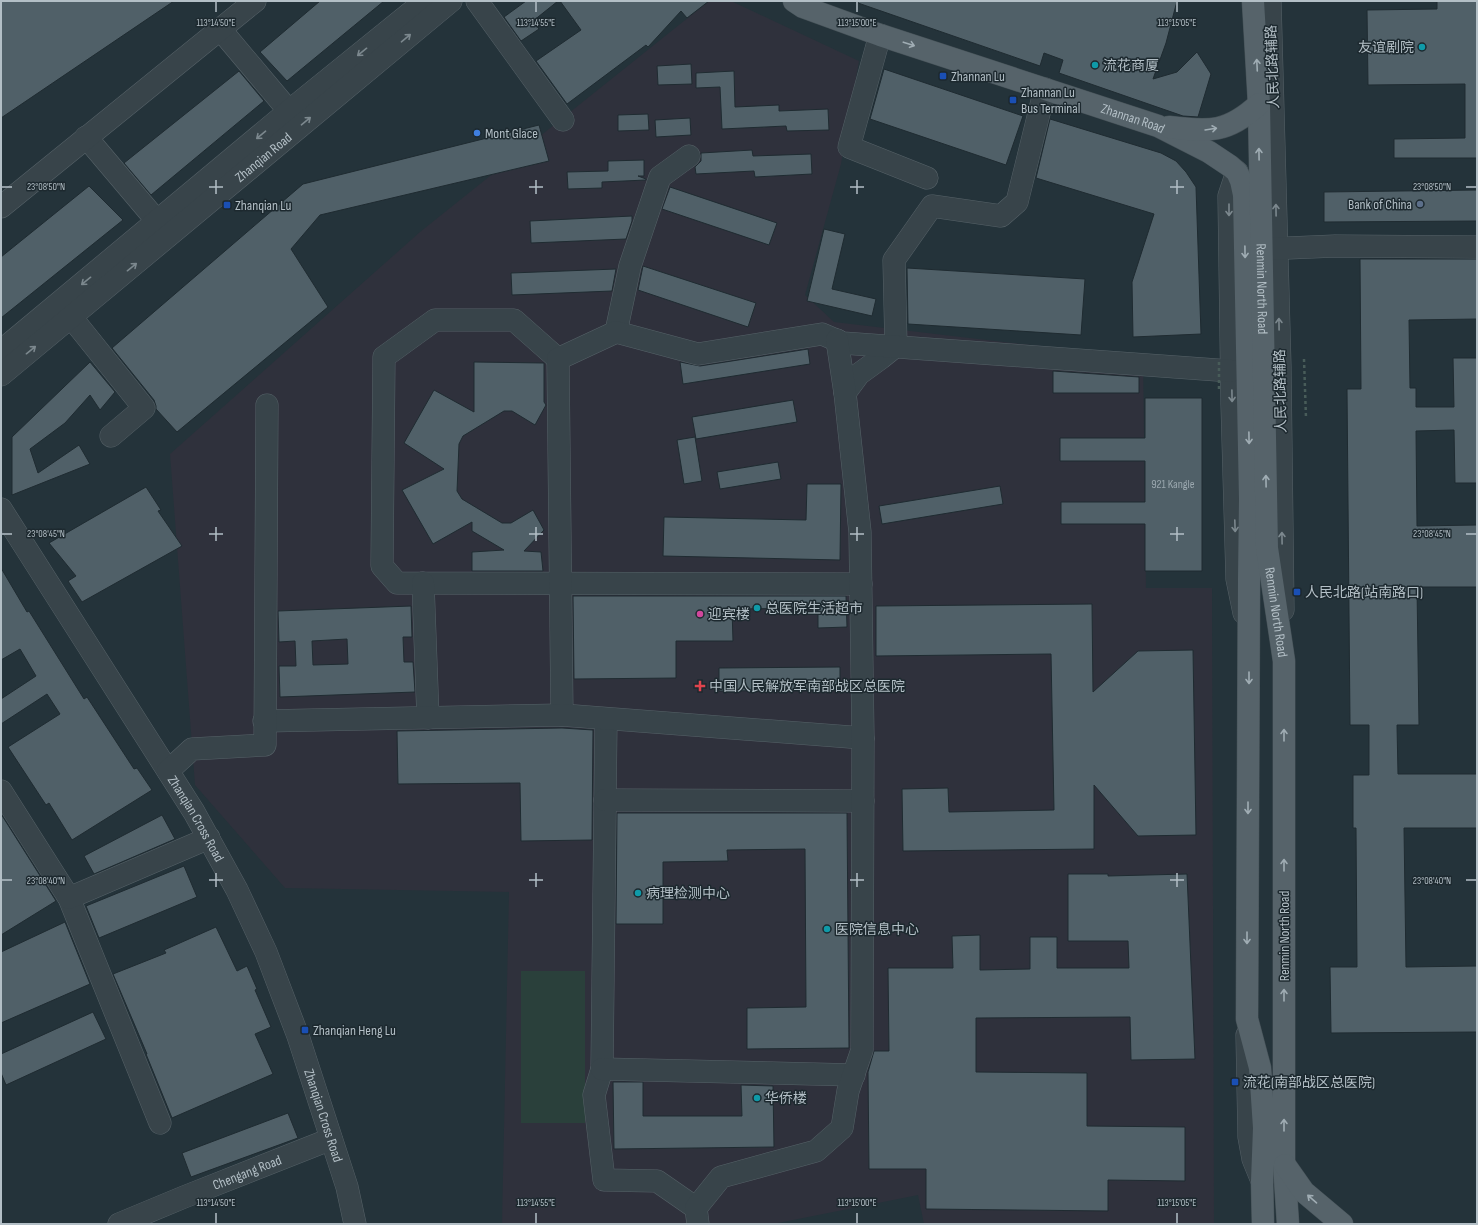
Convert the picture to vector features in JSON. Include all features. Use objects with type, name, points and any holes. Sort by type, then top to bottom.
[{"type":"main road","name":"Zhannan Road","points":[[794,1],[803,7],[880,35],[1158,126],[1209,152],[1237,172]]},
{"type":"main road","name":"Renmin North Road","points":[[1253,1],[1269,249],[1265,396],[1267,548],[1284,661],[1284,1164],[1288,1224]]},
{"type":"main road","points":[[1158,126],[1192,130],[1210,130],[1237,122],[1259,104]]},
{"type":"main road","name":"Renmin North Road","points":[[1237,172],[1241,180],[1244,194],[1232,357],[1250,499],[1247,1019],[1260,1068],[1264,1128],[1262,1181],[1263,1224]]},
{"type":"main road","points":[[1284,1164],[1304,1192],[1342,1224]]},
{"type":"main road","points":[[1258,1224],[1262,1181]]},
{"type":"street","points":[[1,207],[254,1]]},
{"type":"street","name":"Zhanqian Road","points":[[1,351],[289,111],[425,1]]},
{"type":"street","name":"Zhanqian Road","points":[[1,375],[451,1]]},
{"type":"street","points":[[478,1],[563,120]]},
{"type":"street","name":"人民北路辅路","points":[[1269,249],[1270,1]]},
{"type":"street","points":[[220,29],[289,111]]},
{"type":"street","points":[[880,35],[849,147],[927,178]]},
{"type":"street","points":[[896,346],[894,260],[932,206],[1001,216],[1017,202],[1045,89]]},
{"type":"street","points":[[86,137],[157,222]]},
{"type":"street","points":[[616,332],[630,266],[660,176],[689,156]]},
{"type":"street","points":[[1269,249],[1335,246],[1477,247]]},
{"type":"street","points":[[71,317],[144,408],[111,436]]},
{"type":"street","points":[[562,715],[560,583],[558,359],[514,320],[435,320],[384,357],[382,566],[397,583],[560,583],[861,584]]},
{"type":"street","points":[[558,359],[616,332],[698,354],[822,334],[843,343],[896,346],[1232,357],[1237,579],[1249,639]]},
{"type":"street","points":[[606,719],[602,1069],[594,1095],[604,1180],[657,1181],[697,1216],[721,1177],[816,1151],[842,1128],[848,1091],[862,1050],[863,738],[860,532],[845,393],[836,340]]},
{"type":"street","points":[[845,393],[859,374],[896,346]]},
{"type":"street","points":[[168,772],[192,749],[265,745],[267,405]]},
{"type":"street","name":"Zhanqian Cross Road","points":[[1,509],[168,772],[208,838],[237,890],[266,952],[298,1036],[347,1187],[356,1224]]},
{"type":"street","points":[[423,583],[428,718]]},
{"type":"street","points":[[264,721],[562,715],[863,738]]},
{"type":"street","points":[[1,791],[69,898],[160,1123]]},
{"type":"street","points":[[605,800],[863,802]]},
{"type":"street","points":[[69,898],[208,838]]},
{"type":"street","points":[[602,1069],[854,1075]]},
{"type":"street","name":"Chengang Road","points":[[119,1224],[331,1140]]},
{"type":"path","points":[[1219,388],[1232,357]]},
{"type":"path","points":[[1304,359],[1306,418]]},
{"type":"shaded area","name":"中国人民解放军南部战区总医院","points":[[709,1],[731,1],[859,61],[841,164],[805,295],[834,322],[1012,343],[1143,356],[1146,588],[1212,588],[1214,1223],[924,1224],[918,1195],[773,1224],[502,1224],[509,892],[285,888],[195,785],[170,454],[420,232]]},
{"type":"green space","points":[[521,971],[585,971],[585,1123],[521,1123]]},
{"type":"building","points":[[1,1],[174,1],[1,118]]},
{"type":"building","points":[[320,1],[384,1],[287,81],[260,52]]},
{"type":"building","points":[[526,1],[558,1],[533,21],[539,29],[521,41],[504,17]]},
{"type":"building","points":[[560,1],[709,1],[687,18],[681,11],[648,47],[646,45],[567,104],[536,61],[581,30]]},
{"type":"building","name":"流花商厦","points":[[858,1],[1177,1],[1166,43],[1153,79],[1177,72],[1197,52],[1211,74],[1198,117],[1183,116],[1059,73],[1063,60],[1044,53],[1040,66],[858,3]]},
{"type":"building","name":"友谊剧院","points":[[1437,1],[1477,1],[1477,158],[1394,158],[1394,139],[1465,138],[1465,84],[1368,85],[1367,10],[1437,9]]},
{"type":"building","points":[[691,64],[692,84],[658,85],[657,66]]},
{"type":"building","points":[[884,69],[1023,116],[1006,165],[870,119]]},
{"type":"building","points":[[239,71],[264,101],[151,195],[124,163]]},
{"type":"building","points":[[734,71],[735,107],[779,105],[779,111],[828,109],[829,130],[787,131],[786,126],[722,129],[720,87],[696,88],[696,73]]},
{"type":"building","points":[[648,114],[649,130],[618,131],[618,115]]},
{"type":"building","points":[[690,118],[691,135],[656,137],[655,120]]},
{"type":"building","points":[[1050,119],[1161,153],[1176,161],[1186,172],[1196,187],[1201,334],[1133,337],[1132,282],[1154,214],[1036,178]]},
{"type":"building","points":[[539,125],[549,161],[320,215],[291,249],[328,307],[177,432],[156,409],[154,400],[112,348],[303,184]]},
{"type":"building","points":[[752,150],[753,156],[811,154],[812,174],[755,177],[754,171],[696,174],[695,167],[701,161],[701,153]]},
{"type":"building","points":[[644,160],[644,176],[638,176],[646,180],[602,182],[602,188],[568,189],[567,172],[608,171],[608,161]]},
{"type":"building","points":[[89,186],[123,220],[1,318],[1,257]]},
{"type":"building","points":[[670,187],[777,223],[769,245],[662,209]]},
{"type":"building","points":[[1477,190],[1477,221],[1324,222],[1324,192]]},
{"type":"building","points":[[632,216],[632,221],[626,239],[531,243],[530,221]]},
{"type":"building","points":[[824,229],[845,234],[832,289],[876,299],[872,316],[807,301]]},
{"type":"building","points":[[1360,259],[1477,259],[1477,319],[1409,320],[1410,388],[1416,388],[1416,407],[1454,407],[1453,358],[1477,358],[1477,483],[1455,483],[1454,430],[1416,431],[1417,526],[1477,525],[1477,587],[1417,587],[1419,725],[1397,725],[1398,774],[1477,774],[1477,828],[1404,828],[1406,967],[1477,966],[1477,1032],[1331,1033],[1330,967],[1357,967],[1356,828],[1353,828],[1353,775],[1369,775],[1369,725],[1350,725],[1347,389],[1361,389]]},
{"type":"building","points":[[643,266],[756,303],[748,327],[638,290]]},
{"type":"building","points":[[907,268],[1085,279],[1081,335],[908,324]]},
{"type":"building","points":[[616,269],[612,291],[512,295],[511,273]]},
{"type":"building","points":[[808,349],[810,364],[683,384],[680,362],[700,366]]},
{"type":"building","points":[[90,362],[115,392],[100,410],[90,395],[65,423],[30,449],[38,473],[79,445],[90,464],[12,495],[12,437]]},
{"type":"building","points":[[474,362],[544,363],[544,402],[546,405],[535,425],[512,411],[504,411],[463,436],[459,444],[457,491],[462,499],[502,523],[511,523],[533,510],[544,530],[524,551],[541,552],[543,571],[472,571],[472,552],[504,550],[472,531],[472,522],[433,544],[402,490],[444,469],[404,443],[434,390],[474,412]]},
{"type":"building","points":[[1053,371],[1139,377],[1139,393],[1053,393]]},
{"type":"building","points":[[1145,398],[1202,398],[1202,571],[1145,571],[1145,524],[1061,524],[1061,502],[1145,502],[1145,461],[1060,461],[1060,438],[1145,438]]},
{"type":"building","points":[[793,400],[797,422],[696,439],[692,417]]},
{"type":"building","points":[[695,437],[702,481],[684,484],[677,440]]},
{"type":"building","points":[[778,462],[781,479],[720,489],[717,472]]},
{"type":"building","points":[[807,484],[841,484],[840,560],[663,556],[664,517],[806,520]]},
{"type":"building","points":[[1000,486],[1003,504],[882,524],[879,506]]},
{"type":"building","points":[[146,487],[161,510],[158,511],[182,546],[82,602],[68,581],[76,576],[49,543]]},
{"type":"building","points":[[1,568],[27,612],[29,611],[84,699],[87,697],[134,769],[137,768],[152,790],[72,840],[49,803],[46,805],[8,747],[60,714],[47,694],[1,724],[1,699],[36,676],[20,649],[1,660]]},
{"type":"building","points":[[573,596],[846,596],[847,627],[818,628],[818,608],[732,609],[733,641],[676,641],[676,678],[574,679]]},
{"type":"building","points":[[1092,604],[1093,692],[1138,651],[1193,650],[1196,835],[1138,836],[1094,785],[1094,849],[903,851],[902,789],[948,788],[949,812],[1054,810],[1051,654],[876,656],[876,606]]},
{"type":"building","points":[[411,606],[412,637],[403,637],[404,662],[413,662],[415,692],[280,697],[279,666],[296,666],[295,641],[279,642],[278,611]],"holes":[[[347,639],[348,664],[313,665],[312,641]]]},
{"type":"building","points":[[840,667],[840,690],[719,691],[719,668]]},
{"type":"building","points":[[562,728],[593,730],[592,840],[521,841],[520,783],[398,784],[397,731]]},
{"type":"building","name":"医院信息中心","points":[[617,813],[847,813],[849,1048],[747,1049],[747,1008],[806,1007],[805,849],[727,850],[728,861],[663,862],[663,924],[616,924]]},
{"type":"building","points":[[1,814],[56,901],[1,935]]},
{"type":"building","points":[[162,815],[175,839],[94,874],[84,856]]},
{"type":"building","points":[[184,866],[197,897],[99,938],[86,906]]},
{"type":"building","points":[[1068,874],[1108,874],[1108,876],[1187,874],[1195,1059],[1131,1060],[1130,1017],[976,1018],[976,1072],[1087,1073],[1087,1126],[1185,1127],[1185,1181],[1108,1180],[1108,1211],[926,1209],[926,1169],[869,1169],[868,1072],[874,1051],[889,1051],[888,968],[953,968],[952,936],[980,935],[980,970],[1030,969],[1030,937],[1057,937],[1057,968],[1129,968],[1128,941],[1068,941]]},
{"type":"building","points":[[65,922],[90,984],[1,1023],[1,952]]},
{"type":"building","points":[[216,927],[237,971],[247,966],[257,989],[255,990],[271,1027],[255,1034],[273,1074],[172,1118],[113,974],[166,953],[164,950]]},
{"type":"building","points":[[93,1012],[106,1039],[6,1085],[1,1073],[1,1054]]},
{"type":"building","name":"华侨楼","points":[[613,1082],[643,1082],[643,1116],[742,1116],[741,1085],[773,1086],[774,1147],[614,1149]]},
{"type":"building","points":[[288,1113],[298,1138],[191,1177],[182,1153]]},
{"type":"place","name":"友谊剧院","points":[[1422,47]]},
{"type":"place","name":"流花商厦","points":[[1095,65]]},
{"type":"place","name":"Zhannan Lu","points":[[943,76]]},
{"type":"place","name":"Zhannan Lu Bus Terminal","points":[[1013,100]]},
{"type":"place","name":"Mont Glace","points":[[477,133]]},
{"type":"place","name":"Bank of China","points":[[1420,204]]},
{"type":"place","name":"Zhanqian Lu","points":[[227,205]]},
{"type":"place","name":"人民北路(站南路口)","points":[[1297,592]]},
{"type":"place","name":"总医院生活超市","points":[[757,608]]},
{"type":"place","name":"迎宾楼","points":[[700,614]]},
{"type":"place","name":"中国人民解放军南部战区总医院","points":[[700,686]]},
{"type":"place","name":"病理检测中心","points":[[638,893]]},
{"type":"place","name":"医院信息中心","points":[[827,929]]},
{"type":"place","name":"Zhanqian Heng Lu","points":[[305,1030]]},
{"type":"place","name":"流花(南部战区总医院)","points":[[1235,1082]]},
{"type":"place","name":"华侨楼","points":[[757,1098]]}]
